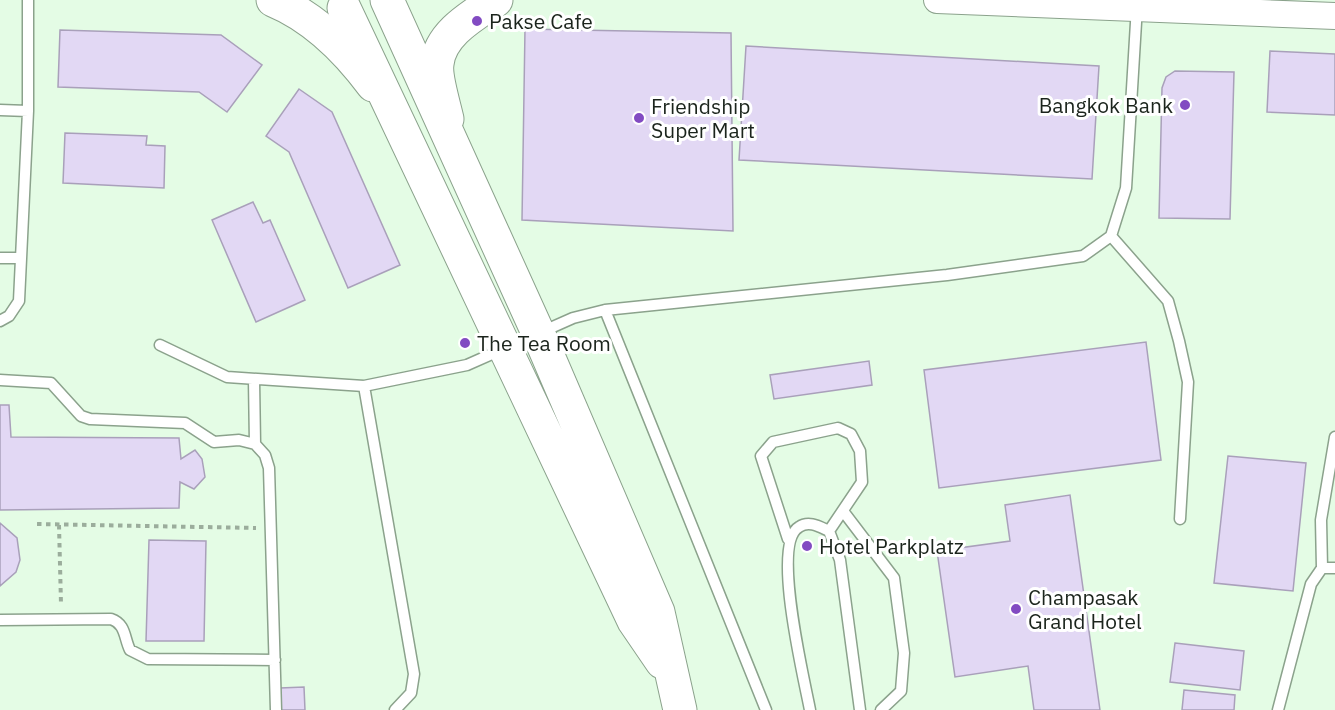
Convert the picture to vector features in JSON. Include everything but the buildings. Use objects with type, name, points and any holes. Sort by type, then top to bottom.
[{"type":"main road","points":[[273,0],[289,6],[350,54],[394,114]]},
{"type":"main road","points":[[387,0],[539,335],[658,612],[669,672],[680,710]]},
{"type":"main road","points":[[451,142],[437,64],[447,39],[464,22],[496,0]]},
{"type":"main road","points":[[345,3],[394,114],[634,621],[669,672]]},
{"type":"street","points":[[937,0],[1137,5],[1335,16]]},
{"type":"lane","points":[[0,321],[9,316],[19,301],[28,111],[28,0]]},
{"type":"lane","points":[[160,345],[227,377],[364,386],[467,365],[573,318],[604,310],[947,275],[1083,256],[1110,236],[1126,188],[1137,5]]},
{"type":"lane","points":[[0,110],[28,111]]},
{"type":"lane","points":[[1110,236],[1168,301],[1179,341],[1188,382],[1180,519]]},
{"type":"lane","points":[[0,258],[21,258]]},
{"type":"lane","points":[[604,310],[765,710]]},
{"type":"lane","points":[[0,380],[51,383],[81,416],[90,419],[184,423],[214,442],[239,440],[255,444],[266,455],[269,468],[276,710]]},
{"type":"lane","points":[[254,380],[255,444]]},
{"type":"lane","points":[[364,386],[414,674],[411,693],[395,710]]},
{"type":"lane","points":[[810,710],[786,575],[788,538],[761,456],[773,442],[838,428],[851,434],[860,451],[861,482],[829,531]]},
{"type":"lane","points":[[1278,710],[1311,584],[1322,568],[1321,520],[1335,437]]},
{"type":"lane","points":[[843,511],[894,578],[904,653],[901,691],[881,710]]},
{"type":"lane","points":[[788,538],[799,526],[811,523],[829,531],[840,560],[860,710]]},
{"type":"lane","points":[[1322,568],[1335,568]]},
{"type":"lane","points":[[0,620],[111,619],[119,622],[130,650],[148,659],[275,660]]},
{"type":"path","points":[[37,524],[271,529]]},
{"type":"path","points":[[59,525],[62,619]]},
{"type":"place","name":"Pakse Cafe","points":[[477,21]]},
{"type":"place","name":"Bangkok Bank","points":[[1185,105]]},
{"type":"place","name":"Friendship Super Mart","points":[[639,118]]},
{"type":"place","name":"The Tea Room","points":[[465,343]]},
{"type":"place","name":"Hotel Parkplatz","points":[[807,546]]},
{"type":"place","name":"Champasak Grand Hotel","points":[[1016,609]]}]
